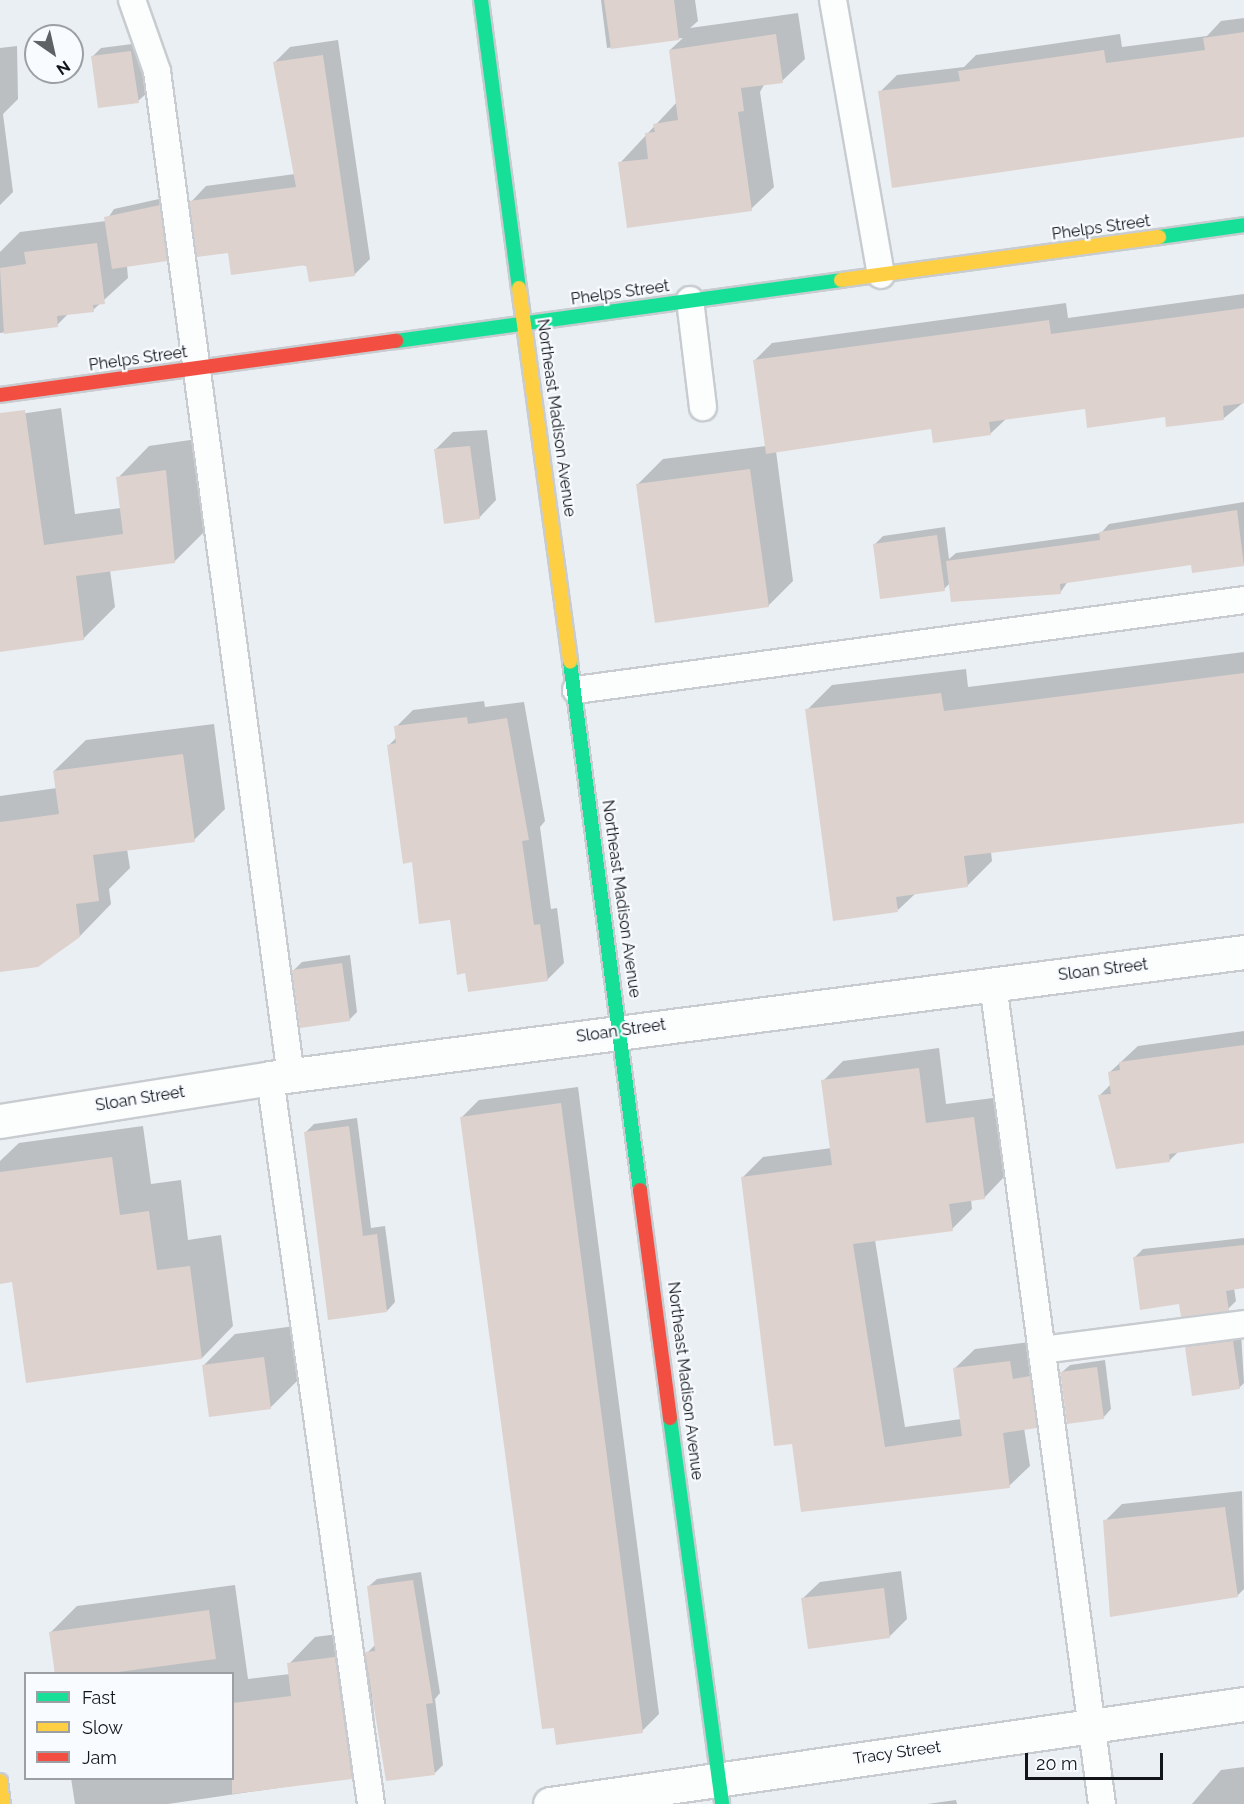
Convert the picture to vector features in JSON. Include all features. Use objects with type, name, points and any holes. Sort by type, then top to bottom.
[{"type":"street","name":"Northeast Madison Avenue","points":[[481,0],[623,1030],[721,1791]]},
{"type":"street","name":"Phelps Street","points":[[0,395],[1244,225]]},
{"type":"street","name":"Sloan Street","points":[[0,1121],[281,1077],[623,1030],[1244,952]]},
{"type":"street","name":"Tracy Street","points":[[550,1804],[721,1791],[1091,1725],[1244,1704]]},
{"type":"street","points":[[0,1781],[3,1804]]},
{"type":"lane","points":[[132,0],[157,71],[197,368],[281,1077],[371,1804]]},
{"type":"lane","points":[[834,0],[880,274]]},
{"type":"lane","points":[[690,300],[703,407]]},
{"type":"lane","points":[[576,690],[1244,600]]},
{"type":"lane","points":[[993,984],[1102,1804]]},
{"type":"lane","points":[[1042,1350],[1244,1324]]},
{"type":"building","points":[[604,0],[674,0],[679,40],[611,49]]},
{"type":"building","points":[[1244,32],[1244,137],[892,188],[878,91],[960,81],[958,71],[1104,50],[1106,63],[1205,50],[1203,38]]},
{"type":"building","points":[[776,34],[783,83],[741,88],[744,111],[738,112],[752,211],[627,228],[618,162],[648,159],[645,133],[655,132],[653,124],[678,120],[669,50]]},
{"type":"building","points":[[131,51],[139,103],[98,108],[91,56]]},
{"type":"building","points":[[323,55],[355,276],[309,282],[306,265],[231,275],[228,253],[197,257],[189,201],[296,187],[273,62]]},
{"type":"building","points":[[160,205],[167,261],[112,269],[104,217]]},
{"type":"building","points":[[97,243],[105,304],[93,305],[94,312],[57,316],[58,327],[4,334],[0,268],[26,264],[24,252]]},
{"type":"building","points":[[1244,308],[1244,403],[1223,406],[1224,420],[1166,427],[1165,417],[1087,428],[1085,409],[989,422],[991,435],[933,443],[931,429],[766,454],[753,360],[1049,320],[1051,334]]},
{"type":"building","points":[[25,410],[44,545],[123,534],[116,477],[166,470],[175,563],[76,576],[84,640],[0,652],[0,413]]},
{"type":"building","points":[[470,446],[480,519],[444,524],[434,449]]},
{"type":"building","points":[[750,469],[769,607],[655,623],[636,484]]},
{"type":"building","points":[[1237,510],[1244,566],[1192,573],[1191,565],[1060,584],[1061,594],[951,602],[946,561],[1100,540],[1099,532]]},
{"type":"building","points":[[937,535],[945,591],[880,599],[873,544]]},
{"type":"building","points":[[1244,673],[1244,823],[964,856],[968,887],[896,897],[898,912],[833,921],[805,709],[941,693],[944,711]]},
{"type":"building","points":[[467,717],[468,724],[507,718],[529,840],[522,841],[534,925],[540,924],[548,981],[468,992],[465,973],[457,975],[450,920],[419,924],[412,862],[403,864],[387,745],[396,743],[394,726]]},
{"type":"building","points":[[183,754],[195,842],[93,855],[99,901],[76,904],[80,937],[38,967],[0,972],[0,822],[59,814],[53,771]]},
{"type":"building","points":[[342,963],[350,1021],[300,1028],[292,970]]},
{"type":"building","points":[[1244,1045],[1244,1143],[1169,1154],[1170,1162],[1116,1169],[1098,1095],[1111,1094],[1108,1072],[1120,1070],[1119,1062]]},
{"type":"building","points":[[919,1068],[926,1123],[974,1117],[985,1199],[949,1204],[953,1231],[853,1244],[885,1447],[962,1436],[953,1368],[1010,1361],[1013,1379],[1030,1376],[1037,1428],[1003,1433],[1010,1488],[801,1512],[792,1444],[774,1446],[741,1177],[832,1165],[821,1080]]},
{"type":"building","points":[[561,1103],[643,1733],[556,1745],[554,1728],[542,1729],[460,1117]]},
{"type":"building","points":[[349,1126],[363,1236],[377,1234],[387,1312],[328,1320],[304,1132]]},
{"type":"building","points":[[112,1157],[120,1215],[149,1211],[157,1270],[190,1266],[202,1359],[26,1383],[12,1282],[0,1284],[0,1172]]},
{"type":"building","points":[[1244,1245],[1244,1288],[1226,1291],[1229,1311],[1181,1317],[1179,1304],[1140,1310],[1133,1257]]},
{"type":"building","points":[[1233,1341],[1240,1389],[1192,1396],[1185,1347]]},
{"type":"building","points":[[264,1357],[271,1409],[209,1417],[202,1365]]},
{"type":"building","points":[[1097,1367],[1104,1419],[1067,1424],[1060,1372]]},
{"type":"building","points":[[1225,1507],[1238,1597],[1110,1617],[1103,1520]]},
{"type":"building","points":[[413,1580],[433,1703],[426,1704],[435,1775],[386,1781],[365,1652],[375,1651],[367,1586]]},
{"type":"building","points":[[884,1588],[890,1638],[808,1649],[801,1598]]},
{"type":"building","points":[[209,1610],[216,1659],[118,1672],[55,1672],[49,1632]]},
{"type":"building","points":[[335,1657],[352,1779],[232,1794],[234,1703],[291,1696],[287,1663]]},
{"type":"traffic: fast","points":[[481,0],[519,288]]},
{"type":"traffic: fast","points":[[1159,237],[1244,225]]},
{"type":"traffic: fast","points":[[396,341],[841,280]]},
{"type":"traffic: fast","points":[[570,662],[640,1190]]},
{"type":"traffic: fast","points":[[670,1418],[722,1804]]},
{"type":"traffic: slow","points":[[841,280],[1159,237]]},
{"type":"traffic: slow","points":[[519,288],[570,662]]},
{"type":"traffic: slow","points":[[0,1781],[3,1804]]},
{"type":"traffic: jam","points":[[0,395],[396,341]]},
{"type":"traffic: jam","points":[[640,1190],[670,1418]]}]
